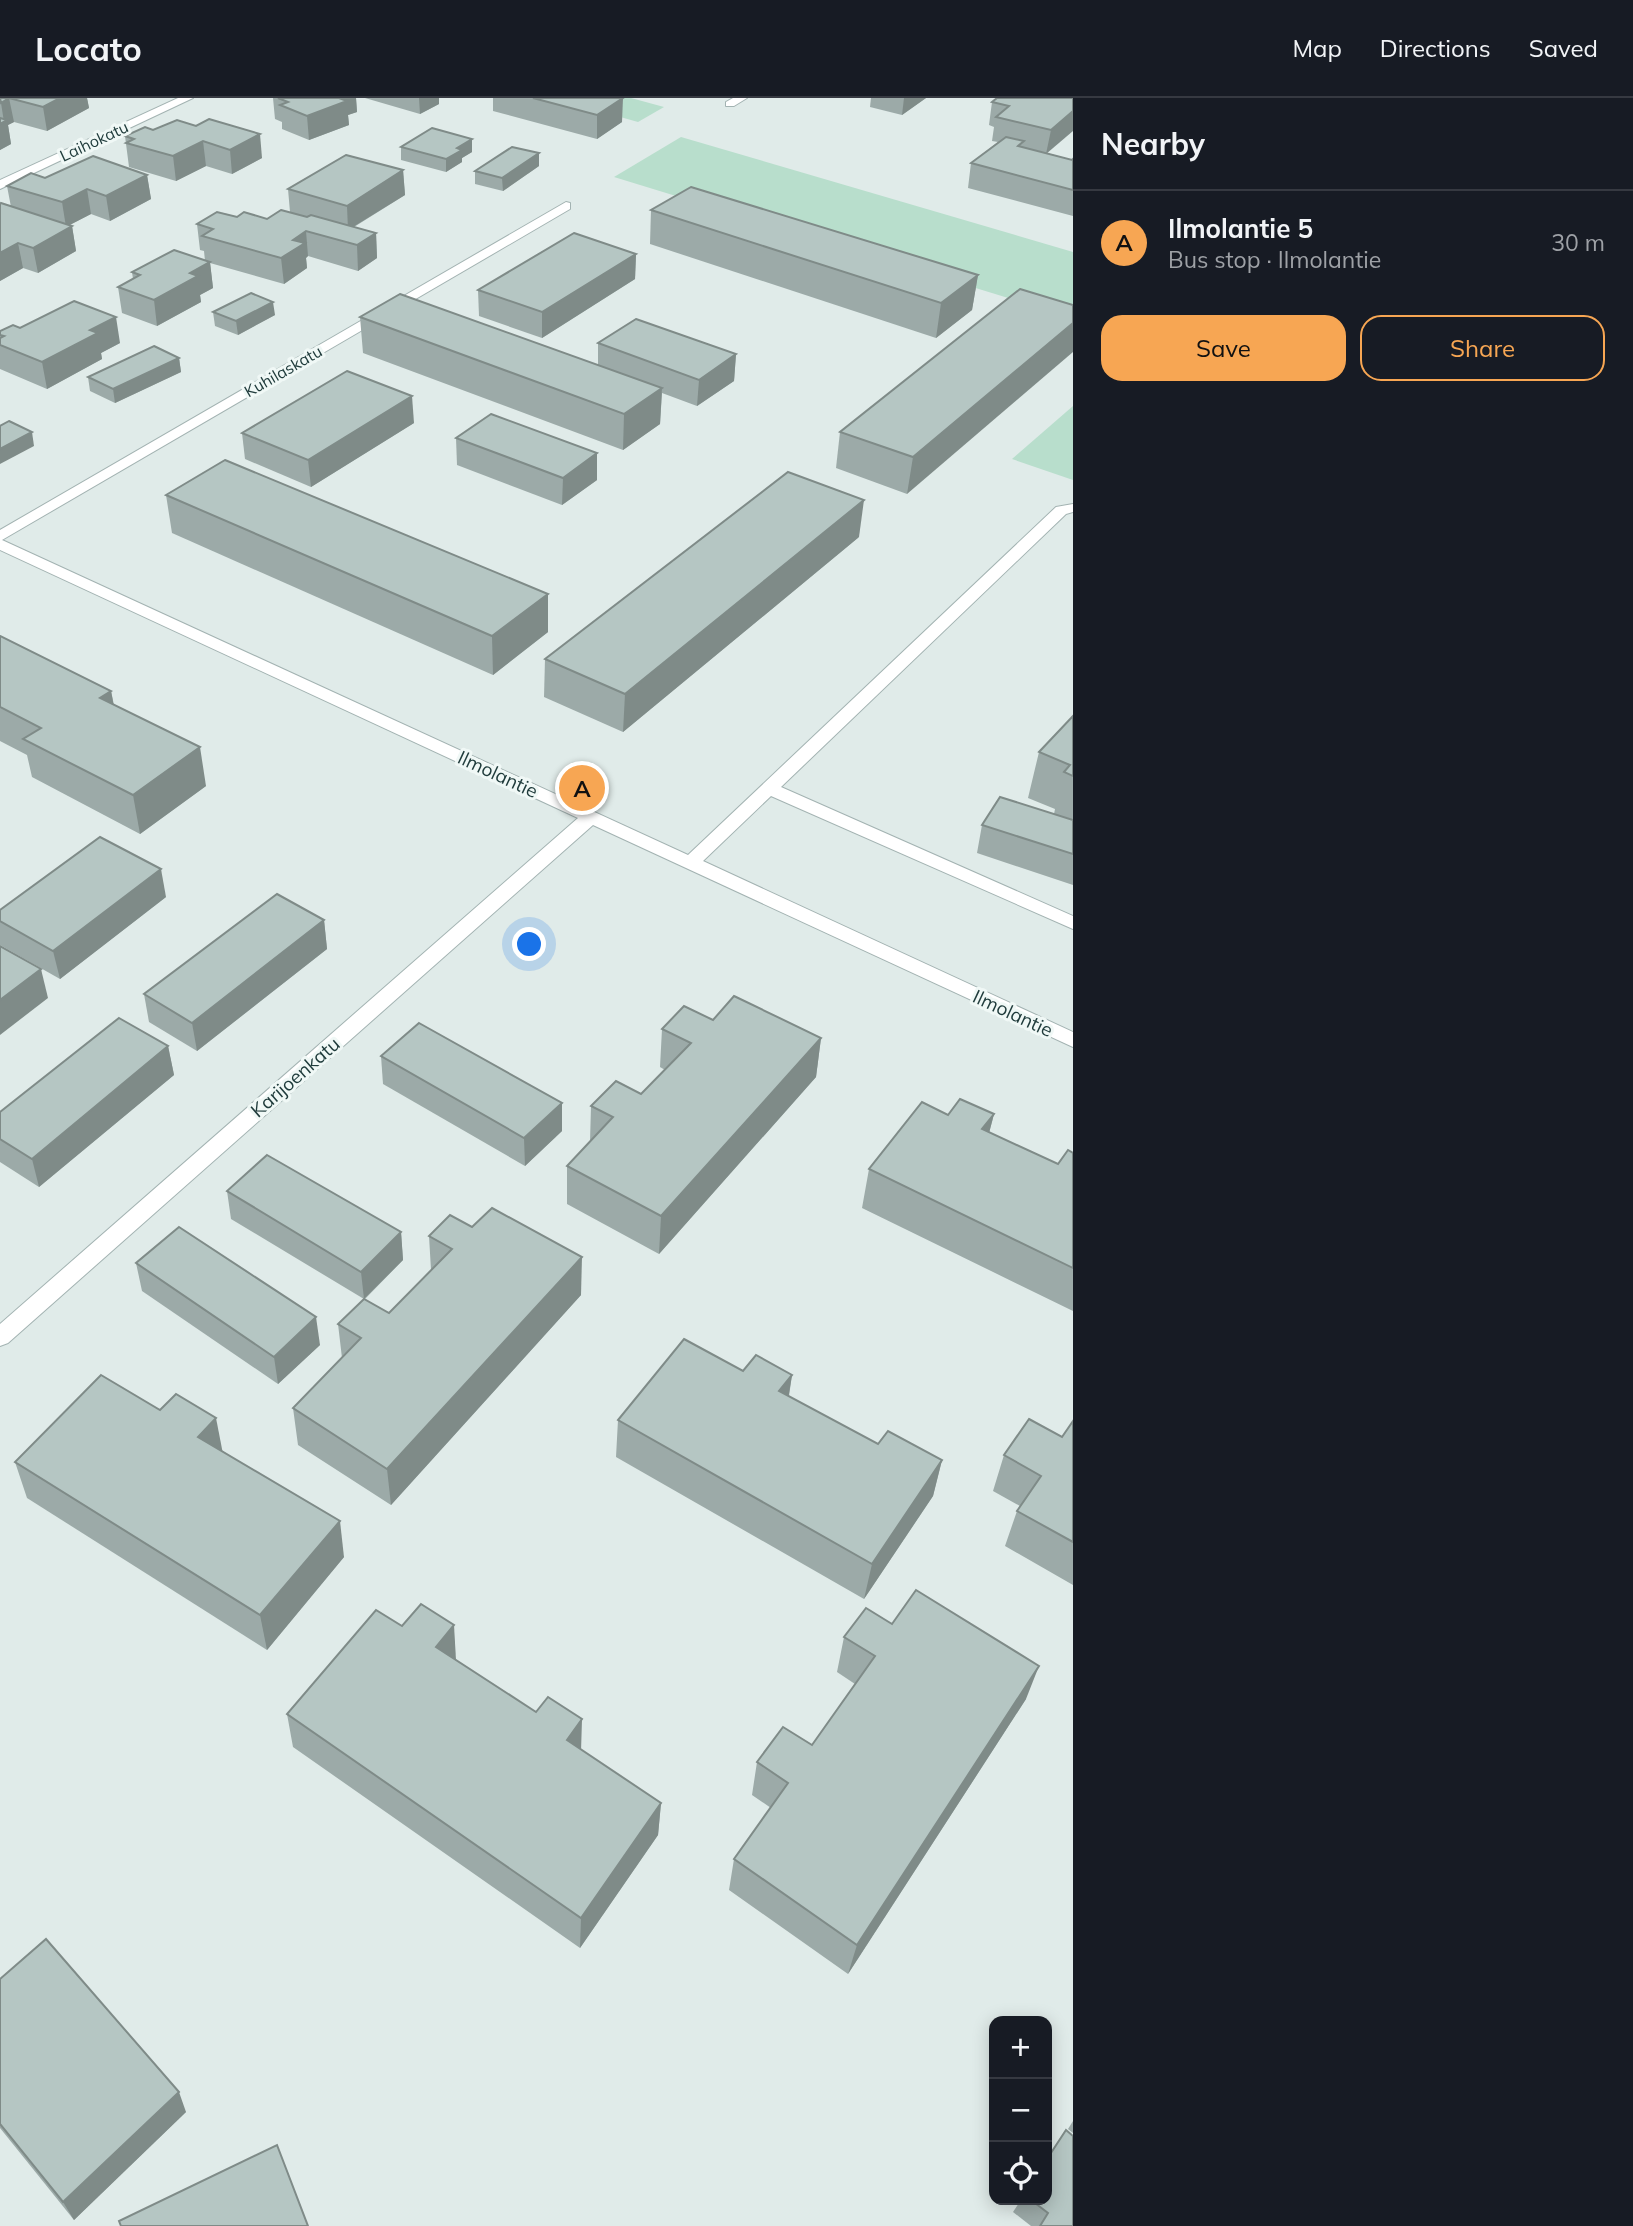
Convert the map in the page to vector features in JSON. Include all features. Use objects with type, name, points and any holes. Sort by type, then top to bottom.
[{"type":"street","name":"Laihokatu","points":[[0,185],[187,98]]},
{"type":"street","name":"Kuhilaskatu","points":[[0,536],[566,206]]},
{"type":"street","points":[[689,864],[1061,510],[1073,508]]},
{"type":"street","name":"Ilmolantie","points":[[0,544],[1073,1040]]},
{"type":"street","points":[[769,789],[1073,923]]},
{"type":"street","name":"Karijoenkatu","points":[[0,1337],[591,817]]},
{"type":"green space","points":[[553,98],[631,98],[664,107],[638,122]]},
{"type":"green space","points":[[681,137],[1073,252],[1073,318],[614,177]]},
{"type":"green space","points":[[1073,406],[1073,480],[1012,459]]},
{"type":"building","points":[[9,98],[60,98],[43,107]]},
{"type":"building","points":[[278,98],[339,98],[347,101],[307,116],[280,105],[288,102]]},
{"type":"building","points":[[533,98],[623,98],[597,115]]},
{"type":"building","points":[[997,98],[1073,98],[1073,111],[1051,130],[996,117],[1009,106],[992,102]]},
{"type":"building","points":[[209,119],[260,134],[230,150],[203,141],[173,156],[126,143],[134,139],[125,136],[145,127],[153,130],[177,120],[196,126]]},
{"type":"building","points":[[432,128],[472,139],[457,148],[462,150],[446,159],[401,147]]},
{"type":"building","points":[[1006,137],[1024,141],[1018,146],[1073,159],[1073,190],[971,163]]},
{"type":"building","points":[[512,147],[539,153],[502,178],[475,171]]},
{"type":"building","points":[[346,155],[403,170],[347,206],[288,189]]},
{"type":"building","points":[[93,156],[147,175],[106,196],[87,189],[62,202],[7,186],[31,173],[45,178]]},
{"type":"building","points":[[691,187],[978,275],[941,303],[651,210]]},
{"type":"building","points":[[1,203],[72,226],[33,248],[18,243],[0,253]]},
{"type":"building","points":[[281,210],[307,217],[311,215],[376,233],[357,245],[306,231],[293,240],[305,243],[281,258],[202,236],[213,229],[197,224],[217,212],[237,217],[244,212],[267,219]]},
{"type":"building","points":[[574,233],[636,254],[542,312],[478,290]]},
{"type":"building","points":[[174,250],[210,262],[190,273],[198,276],[154,300],[118,287],[140,275],[132,272]]},
{"type":"building","points":[[1020,289],[1073,305],[1073,323],[913,457],[840,432]]},
{"type":"building","points":[[251,293],[273,302],[236,321],[213,312]]},
{"type":"building","points":[[400,294],[662,388],[624,414],[360,317]]},
{"type":"building","points":[[74,301],[116,317],[90,330],[98,333],[42,362],[0,345],[0,338],[4,336],[0,335],[0,331],[13,325],[20,328]]},
{"type":"building","points":[[636,319],[736,354],[699,380],[598,343]]},
{"type":"building","points":[[154,346],[179,358],[113,389],[88,377]]},
{"type":"building","points":[[347,371],[412,396],[308,460],[242,433]]},
{"type":"building","points":[[491,414],[597,453],[563,478],[456,438]]},
{"type":"building","points":[[9,421],[32,432],[0,449],[0,426]]},
{"type":"building","points":[[225,460],[548,594],[492,636],[166,495]]},
{"type":"building","points":[[788,472],[864,500],[625,694],[545,659]]},
{"type":"building","points":[[0,636],[111,691],[100,698],[200,747],[133,795],[23,739],[41,728],[0,707]]},
{"type":"building","points":[[1073,716],[1073,776],[1064,772],[1070,765],[1039,752]]},
{"type":"building","points":[[1000,797],[1073,820],[1073,854],[982,825]]},
{"type":"building","points":[[100,837],[161,869],[53,951],[0,921],[0,910]]},
{"type":"building","points":[[277,894],[324,920],[192,1023],[144,994]]},
{"type":"building","points":[[0,946],[41,969],[0,1000]]},
{"type":"building","points":[[734,996],[821,1038],[661,1216],[567,1166],[613,1117],[591,1106],[616,1081],[641,1094],[691,1043],[662,1029],[684,1006],[713,1020]]},
{"type":"building","points":[[119,1018],[168,1046],[32,1159],[0,1139],[0,1112]]},
{"type":"building","points":[[419,1023],[562,1103],[524,1138],[381,1056]]},
{"type":"building","points":[[960,1099],[994,1114],[982,1129],[1058,1164],[1068,1150],[1073,1153],[1073,1268],[869,1169],[922,1102],[948,1115]]},
{"type":"building","points":[[267,1155],[401,1232],[361,1272],[227,1191]]},
{"type":"building","points":[[492,1208],[582,1257],[387,1469],[293,1408],[361,1338],[338,1324],[364,1299],[389,1313],[452,1249],[429,1236],[450,1215],[472,1227]]},
{"type":"building","points":[[179,1227],[316,1317],[274,1357],[136,1263]]},
{"type":"building","points":[[684,1339],[743,1371],[756,1355],[792,1375],[779,1391],[878,1444],[888,1431],[942,1460],[872,1564],[618,1420]]},
{"type":"building","points":[[101,1375],[160,1410],[176,1394],[216,1418],[198,1437],[340,1521],[260,1615],[15,1462]]},
{"type":"building","points":[[1029,1419],[1062,1437],[1073,1421],[1073,1542],[1017,1511],[1041,1476],[1004,1455]]},
{"type":"building","points":[[916,1590],[1039,1666],[857,1945],[734,1859],[788,1783],[757,1762],[783,1727],[812,1745],[875,1656],[844,1637],[866,1608],[892,1624]]},
{"type":"building","points":[[421,1604],[454,1625],[436,1647],[536,1712],[548,1697],[582,1719],[567,1740],[661,1803],[581,1918],[287,1714],[376,1610],[402,1626]]},
{"type":"building","points":[[46,1939],[179,2092],[63,2202],[0,2124],[0,1979]]},
{"type":"building","points":[[1066,2130],[1073,2136],[1073,2226],[1040,2226],[1048,2213],[1038,2205],[1052,2205],[1052,2151]]},
{"type":"building","points":[[277,2145],[308,2226],[121,2226],[119,2221]]},
{"type":"place","name":"Ilmolantie 5","points":[[582,788]]}]
